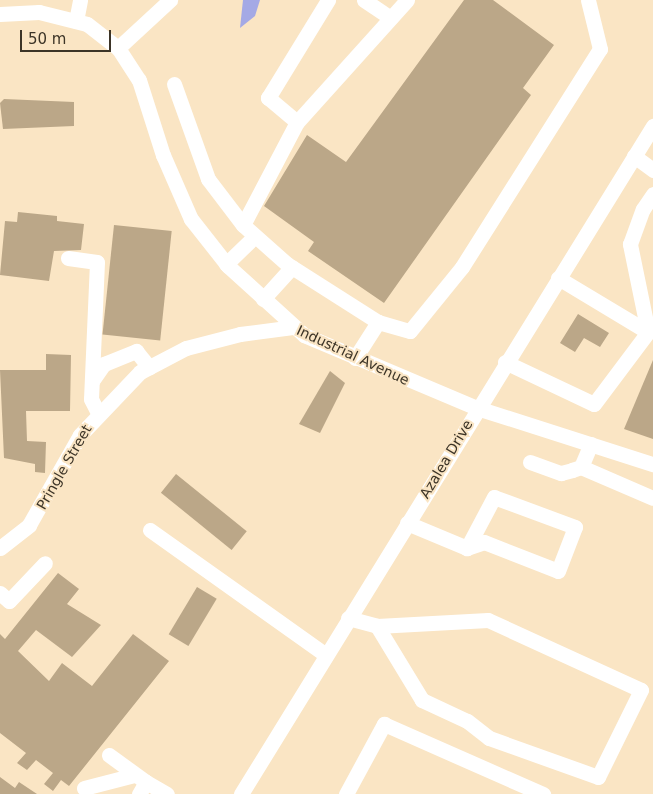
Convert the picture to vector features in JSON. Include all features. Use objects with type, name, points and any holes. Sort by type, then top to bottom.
[{"type":"street","points":[[76,21],[80,0]]},
{"type":"street","points":[[118,48],[170,0]]},
{"type":"street","points":[[297,122],[268,98],[328,0]]},
{"type":"street","points":[[364,0],[391,18]]},
{"type":"street","points":[[243,225],[297,122],[406,0]]},
{"type":"street","points":[[174,84],[208,179],[254,237],[292,267],[378,322],[410,331],[462,267],[600,50],[588,0]]},
{"type":"street","name":"Industrial Avenue","points":[[9,9],[39,6],[87,24],[118,48],[139,80],[163,155],[191,219],[226,264],[293,327],[355,358],[477,408],[653,464]]},
{"type":"street","name":"Azalea Drive","points":[[241,794],[477,408],[653,126]]},
{"type":"street","points":[[634,156],[653,170]]},
{"type":"street","points":[[650,330],[630,244],[642,208],[653,194]]},
{"type":"street","points":[[226,264],[254,237]]},
{"type":"street","points":[[68,258],[97,262],[91,399],[98,413]]},
{"type":"street","points":[[263,299],[292,267]]},
{"type":"street","points":[[558,278],[650,330]]},
{"type":"street","points":[[355,358],[378,322]]},
{"type":"street","name":"Pringle Street","points":[[0,548],[29,525],[80,435],[98,413],[149,367],[204,343],[293,327]]},
{"type":"street","points":[[506,362],[594,404],[650,330]]},
{"type":"street","points":[[91,383],[104,364],[136,351],[149,367]]},
{"type":"street","points":[[581,467],[591,444]]},
{"type":"street","points":[[530,462],[562,473],[581,467],[653,498]]},
{"type":"street","points":[[407,523],[468,548],[484,542],[558,571],[575,527],[494,497],[468,548]]},
{"type":"street","points":[[150,530],[326,655]]},
{"type":"street","points":[[0,593],[9,601],[45,563]]},
{"type":"street","points":[[348,618],[377,626],[488,620],[641,690],[598,777],[489,738],[467,721],[422,700],[377,626]]},
{"type":"street","points":[[346,794],[384,724],[396,731],[543,794]]},
{"type":"street","points":[[109,754],[140,784],[167,794]]},
{"type":"street","points":[[84,788],[140,784]]},
{"type":"shaded area","points":[[243,0],[260,0],[255,16],[240,28]]},
{"type":"building","points":[[464,0],[493,0],[554,45],[523,88],[531,95],[384,303],[308,251],[314,242],[264,206],[307,135],[346,162]]},
{"type":"building","points":[[4,99],[74,102],[74,126],[3,129],[0,103]]},
{"type":"building","points":[[18,212],[57,216],[57,221],[84,224],[81,250],[54,251],[49,281],[0,275],[5,221],[17,222]]},
{"type":"building","points":[[114,225],[172,231],[160,340],[103,334]]},
{"type":"building","points":[[578,314],[609,333],[600,347],[584,338],[575,352],[560,343]]},
{"type":"building","points":[[46,354],[71,355],[70,411],[26,411],[27,441],[46,442],[45,473],[35,472],[35,464],[4,458],[0,370],[46,370]]},
{"type":"building","points":[[653,360],[653,439],[624,429]]},
{"type":"building","points":[[330,371],[345,383],[320,433],[299,424]]},
{"type":"building","points":[[176,474],[247,531],[232,550],[161,493]]},
{"type":"building","points":[[58,573],[79,589],[67,604],[101,625],[72,657],[36,630],[18,651],[49,681],[62,663],[92,686],[133,634],[169,661],[69,786],[61,780],[53,791],[44,784],[53,773],[36,760],[27,770],[17,763],[26,753],[0,733],[0,634],[5,639]]},
{"type":"building","points":[[197,587],[217,599],[188,646],[169,634]]},
{"type":"building","points":[[0,777],[15,788],[19,782],[37,794],[0,794]]}]
